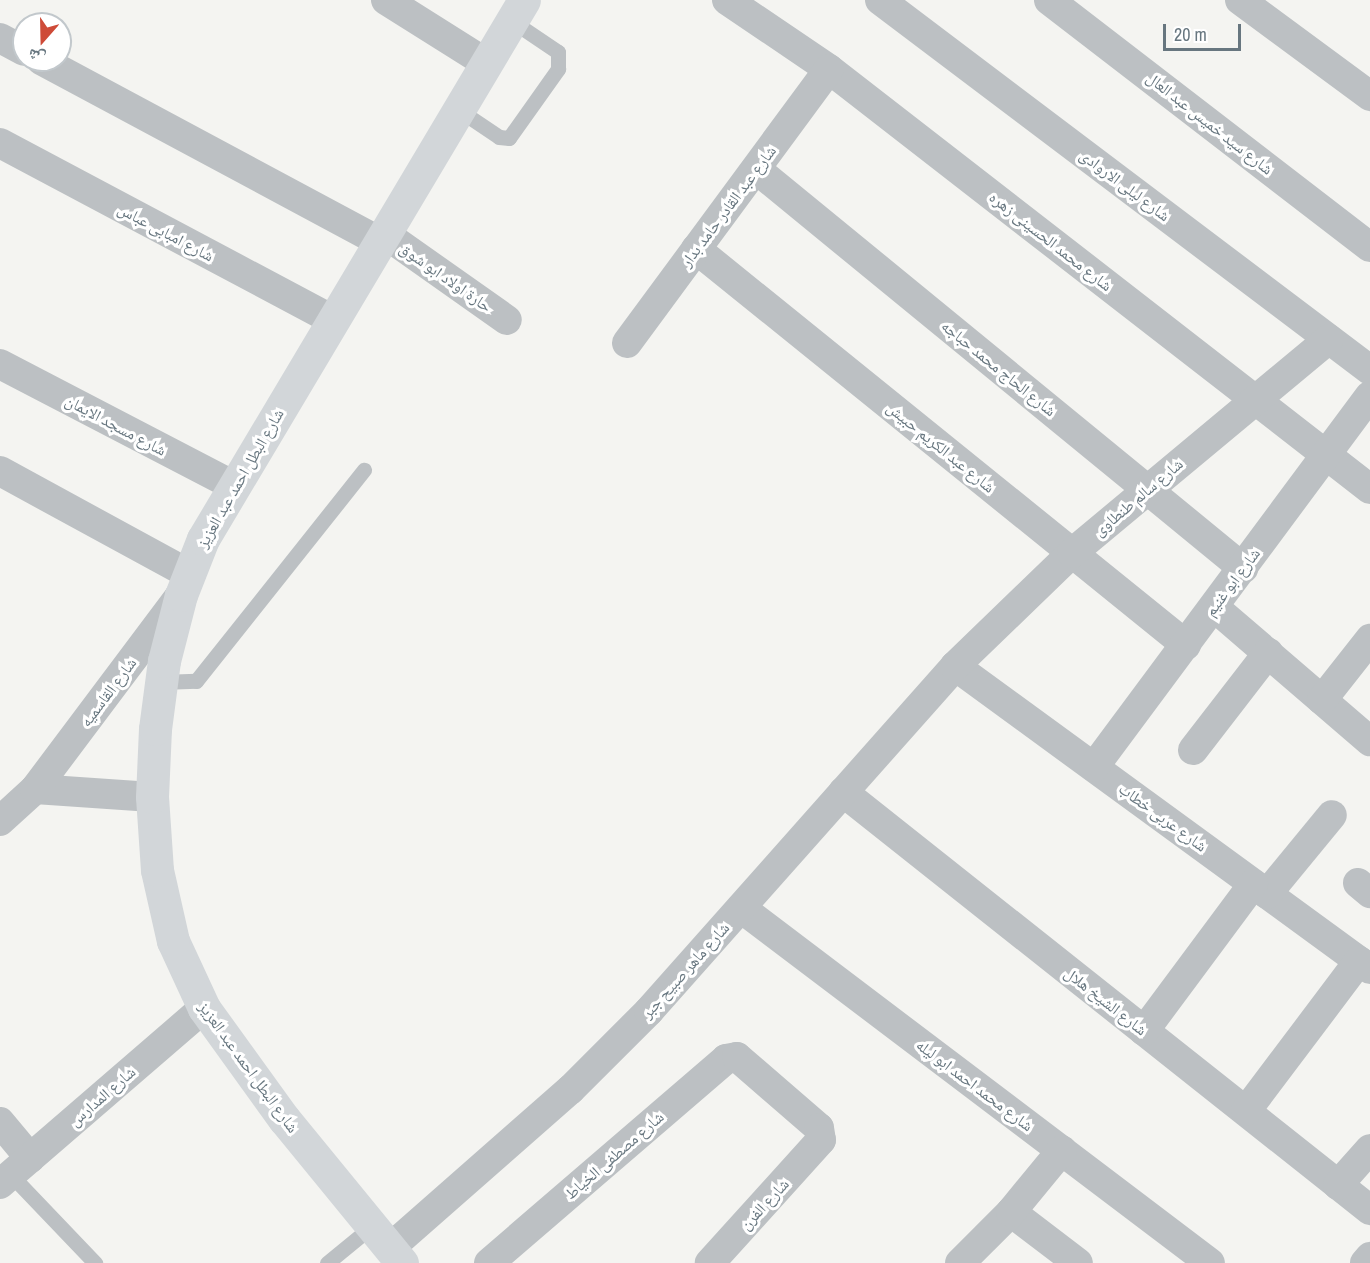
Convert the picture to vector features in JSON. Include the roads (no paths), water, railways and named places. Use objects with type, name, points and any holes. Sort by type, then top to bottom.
[{"type":"main road","name":"شارع البطل احمد عبد العزيز","points":[[388,1246],[284,1119],[204,1008],[173,941],[157,870],[152,797],[161,682],[185,584],[232,485],[383,238],[519,6]]},
{"type":"street","points":[[386,0],[486,63]]},
{"type":"street","name":"شارع محمد الحسينى زهره","points":[[727,0],[830,69],[1370,489]]},
{"type":"street","name":"شارع ليلى الاروادى","points":[[880,0],[1370,370]]},
{"type":"street","name":"شارع سيد خميس عبد العال","points":[[1049,0],[1370,247]]},
{"type":"street","points":[[1240,0],[1370,96]]},
{"type":"street","name":"شارع عبد القادر حامد بدار","points":[[627,343],[830,69]]},
{"type":"street","name":"حارة اولاد ابو شوق","points":[[64,72],[383,238],[507,320]]},
{"type":"street","name":"شارع امبابى عباس","points":[[0,143],[333,320]]},
{"type":"street","name":"شارع الحاج محمد حباجه","points":[[756,169],[1243,568]]},
{"type":"street","name":"شارع عبد الكريم حبيش","points":[[696,249],[1186,645]]},
{"type":"street","name":"شارع سالم طنطاوى","points":[[955,666],[1072,553],[1329,339]]},
{"type":"street","name":"شارع مسجد الايمان","points":[[0,364],[232,485]]},
{"type":"street","name":"شارع ابو غنيم","points":[[1094,767],[1370,396]]},
{"type":"street","points":[[0,471],[185,584]]},
{"type":"street","name":"شارع القاسميه","points":[[4,812],[35,789],[185,584]]},
{"type":"street","points":[[1214,607],[1370,741]]},
{"type":"street","points":[[1322,700],[1370,639]]},
{"type":"street","points":[[1193,750],[1268,653]]},
{"type":"street","name":"شارع عربى خطاب","points":[[955,666],[1364,965]]},
{"type":"street","name":"شارع ماهر صبيح جبر","points":[[388,1246],[570,1090],[649,1011],[955,666]]},
{"type":"street","points":[[35,789],[152,797]]},
{"type":"street","name":"شارع الشيخ هلال","points":[[843,792],[1370,1210]]},
{"type":"street","points":[[1144,1031],[1260,889],[1332,815]]},
{"type":"street","name":"شارع محمد احمد ابو ليله","points":[[741,908],[1210,1263]]},
{"type":"street","points":[[1246,1111],[1364,965]]},
{"type":"street","name":"شارع المدارس","points":[[14,1172],[204,1008]]},
{"type":"street","name":"شارع مصطفى الخياط","points":[[489,1263],[726,1059],[742,1059],[819,1128],[819,1146]]},
{"type":"street","points":[[0,1122],[14,1172]]},
{"type":"street","name":"شارع الفرن","points":[[710,1263],[819,1146]]},
{"type":"street","points":[[1338,1185],[1370,1149]]},
{"type":"street","points":[[960,1263],[1011,1212],[1062,1150]]},
{"type":"street","points":[[1011,1212],[1078,1263]]},
{"type":"street","points":[[1365,1263],[1370,1257]]},
{"type":"lane","points":[[459,110],[499,137],[509,138],[558,69],[558,52],[519,6]]},
{"type":"lane","points":[[161,682],[196,681],[364,470]]},
{"type":"lane","points":[[14,1172],[95,1263]]},
{"type":"lane","points":[[327,1263],[388,1246]]}]
